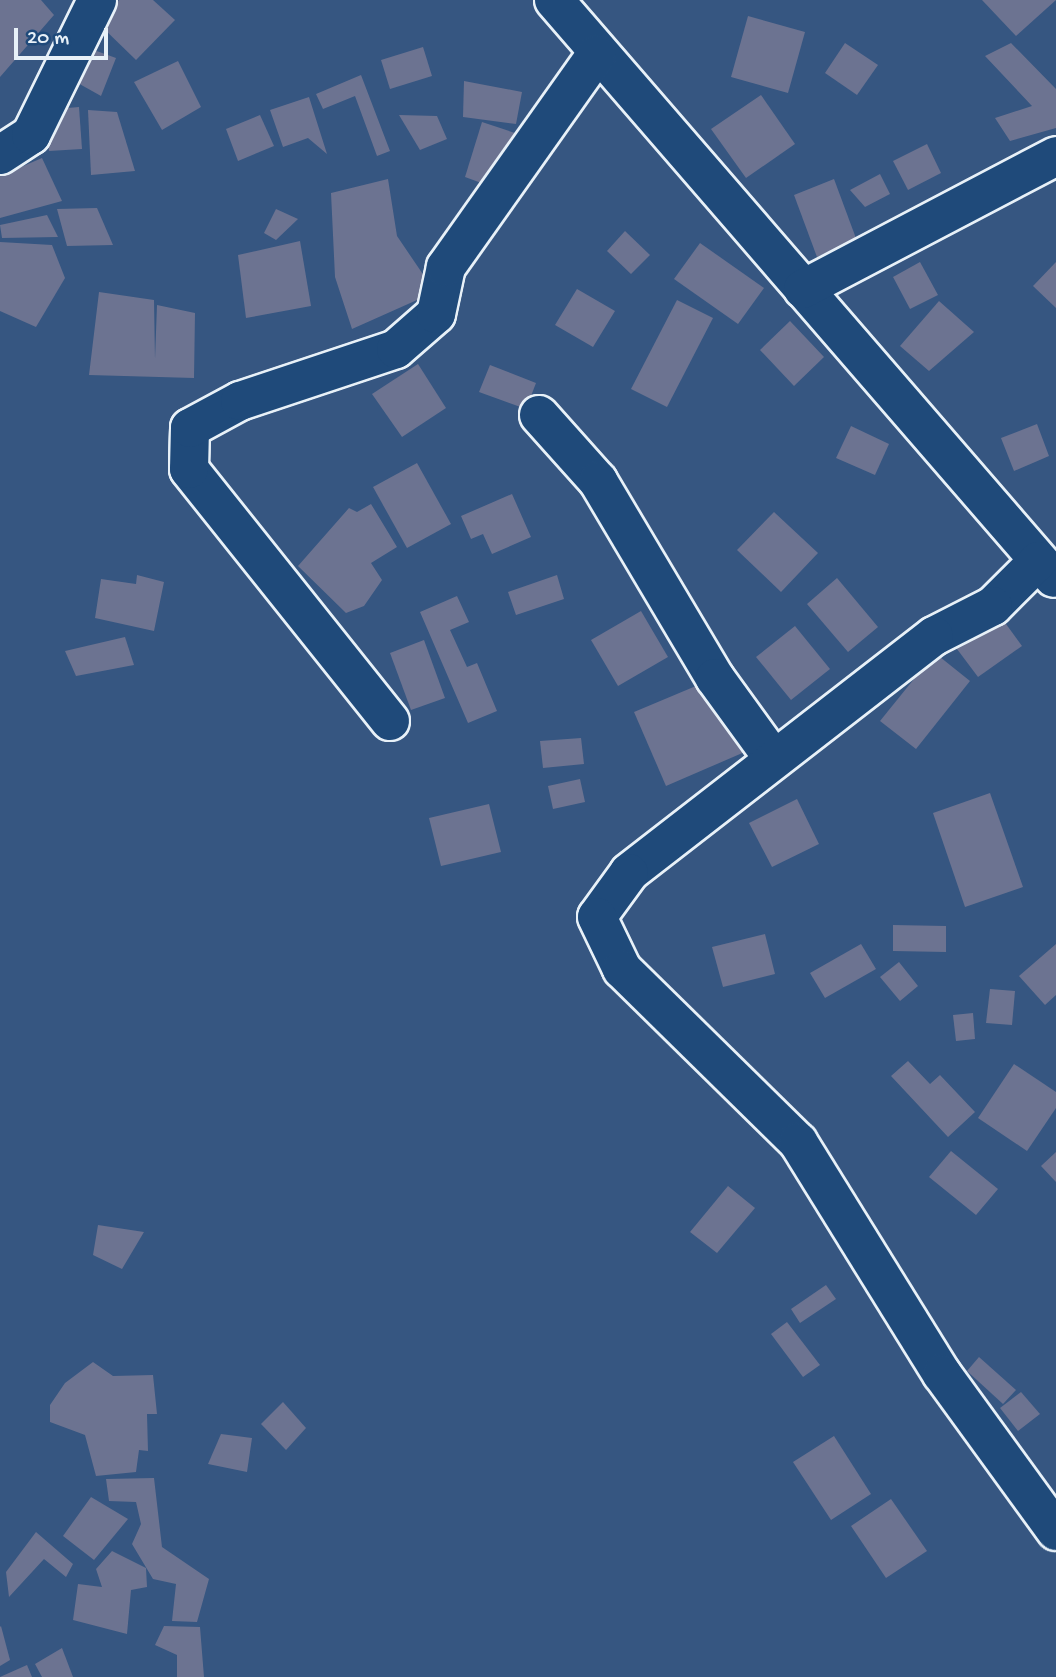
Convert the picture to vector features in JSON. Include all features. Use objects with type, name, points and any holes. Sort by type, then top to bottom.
[{"type":"street","points":[[0,155],[31,135],[97,0]]},
{"type":"street","points":[[554,0],[597,55],[1047,570],[993,606],[934,636],[774,758],[629,873],[597,917],[622,969],[798,1142],[943,1374],[1056,1531]]},
{"type":"street","points":[[390,720],[190,469],[190,428],[240,401],[396,349],[436,314],[446,267],[597,55]]},
{"type":"street","points":[[803,289],[1056,156]]},
{"type":"street","points":[[540,415],[598,481],[715,678],[774,758]]},
{"type":"building","points":[[0,0],[41,0],[54,15],[0,77]]},
{"type":"building","points":[[119,0],[153,0],[175,20],[136,60],[100,25]]},
{"type":"building","points":[[982,0],[1056,0],[1016,36]]},
{"type":"building","points":[[748,16],[805,32],[788,93],[731,77]]},
{"type":"building","points":[[845,43],[878,65],[857,95],[825,73]]},
{"type":"building","points":[[1011,43],[1056,89],[1056,128],[1010,141],[995,118],[1032,106],[985,56]]},
{"type":"building","points":[[423,47],[432,76],[390,89],[381,60]]},
{"type":"building","points":[[91,49],[116,58],[101,96],[76,82]]},
{"type":"building","points":[[178,61],[201,107],[162,130],[134,82]]},
{"type":"building","points":[[361,75],[390,151],[377,156],[355,96],[323,109],[316,94]]},
{"type":"building","points":[[464,81],[522,92],[516,124],[463,117]]},
{"type":"building","points":[[761,95],[795,144],[746,178],[711,129]]},
{"type":"building","points":[[309,97],[327,154],[308,138],[283,147],[270,110]]},
{"type":"building","points":[[79,107],[82,149],[49,151],[45,110]]},
{"type":"building","points":[[88,110],[117,112],[135,171],[91,175]]},
{"type":"building","points":[[260,115],[274,146],[238,161],[226,129]]},
{"type":"building","points":[[399,115],[437,116],[447,139],[420,150]]},
{"type":"building","points":[[482,122],[527,137],[495,188],[465,177]]},
{"type":"building","points":[[927,144],[941,173],[908,190],[893,161]]},
{"type":"building","points":[[42,158],[62,201],[0,218],[0,176]]},
{"type":"building","points":[[880,174],[890,194],[865,207],[850,190]]},
{"type":"building","points":[[388,179],[397,236],[435,292],[352,329],[335,277],[331,193]]},
{"type":"building","points":[[834,179],[857,241],[817,257],[794,195]]},
{"type":"building","points":[[97,208],[113,245],[67,246],[57,209]]},
{"type":"building","points":[[276,209],[298,219],[276,240],[264,233]]},
{"type":"building","points":[[47,215],[58,237],[2,238],[0,225]]},
{"type":"building","points":[[625,231],[650,255],[631,274],[607,251]]},
{"type":"building","points":[[300,241],[311,306],[246,318],[238,255]]},
{"type":"building","points":[[0,242],[52,245],[65,278],[36,327],[0,311]]},
{"type":"building","points":[[700,243],[764,288],[738,324],[674,279]]},
{"type":"building","points":[[920,262],[938,295],[910,309],[893,277]]},
{"type":"building","points":[[1056,262],[1056,308],[1033,286]]},
{"type":"building","points":[[577,289],[615,311],[593,347],[555,325]]},
{"type":"building","points":[[99,292],[154,300],[155,359],[157,305],[195,313],[194,378],[89,375]]},
{"type":"building","points":[[677,300],[713,318],[667,407],[631,389]]},
{"type":"building","points":[[939,301],[974,332],[929,371],[900,346]]},
{"type":"building","points":[[790,321],[824,357],[794,386],[760,350]]},
{"type":"building","points":[[418,364],[446,408],[402,437],[372,394]]},
{"type":"building","points":[[490,365],[536,383],[526,409],[479,392]]},
{"type":"building","points":[[1037,424],[1049,456],[1014,471],[1001,438]]},
{"type":"building","points":[[851,426],[889,444],[875,475],[836,458]]},
{"type":"building","points":[[417,463],[451,524],[407,548],[373,487]]},
{"type":"building","points":[[512,494],[531,537],[492,554],[483,534],[471,539],[461,516]]},
{"type":"building","points":[[371,504],[397,547],[371,563],[382,580],[364,606],[346,613],[298,566],[349,508],[357,512]]},
{"type":"building","points":[[774,512],[818,553],[781,592],[737,550]]},
{"type":"building","points":[[137,575],[164,582],[154,631],[95,618],[101,579],[136,584]]},
{"type":"building","points":[[557,575],[564,599],[516,615],[508,592]]},
{"type":"building","points":[[837,578],[878,627],[848,652],[807,604]]},
{"type":"building","points":[[457,596],[469,622],[450,630],[467,667],[477,663],[497,711],[468,723],[420,612]]},
{"type":"building","points":[[641,611],[668,657],[618,686],[591,640]]},
{"type":"building","points":[[998,613],[1022,646],[978,677],[954,645]]},
{"type":"building","points":[[795,626],[830,669],[791,700],[756,657]]},
{"type":"building","points":[[125,637],[134,665],[76,676],[65,651]]},
{"type":"building","points":[[424,640],[445,698],[411,710],[390,653]]},
{"type":"building","points":[[935,653],[970,681],[916,749],[880,721]]},
{"type":"building","points":[[715,678],[747,751],[666,786],[634,712]]},
{"type":"building","points":[[581,738],[584,764],[543,768],[540,741]]},
{"type":"building","points":[[580,779],[585,802],[553,809],[548,786]]},
{"type":"building","points":[[990,793],[1023,887],[965,907],[933,813]]},
{"type":"building","points":[[797,799],[819,844],[772,867],[749,823]]},
{"type":"building","points":[[489,804],[501,852],[441,866],[429,818]]},
{"type":"building","points":[[893,925],[946,926],[946,952],[893,951]]},
{"type":"building","points":[[765,934],[775,974],[723,987],[712,947]]},
{"type":"building","points":[[861,944],[876,969],[825,998],[810,973]]},
{"type":"building","points":[[1056,944],[1056,995],[1045,1005],[1019,976]]},
{"type":"building","points":[[899,962],[918,986],[900,1001],[880,977]]},
{"type":"building","points":[[990,989],[1015,991],[1012,1025],[986,1023]]},
{"type":"building","points":[[973,1013],[975,1039],[956,1041],[953,1015]]},
{"type":"building","points":[[908,1061],[930,1084],[940,1075],[975,1112],[948,1137],[891,1076]]},
{"type":"building","points":[[1014,1064],[1056,1092],[1056,1108],[1027,1151],[978,1118]]},
{"type":"building","points":[[951,1151],[998,1189],[976,1215],[929,1177]]},
{"type":"building","points":[[1056,1152],[1056,1182],[1041,1166]]},
{"type":"building","points":[[728,1186],[755,1208],[717,1253],[690,1232]]},
{"type":"building","points":[[98,1225],[144,1232],[122,1269],[93,1255]]},
{"type":"building","points":[[826,1285],[836,1299],[800,1323],[791,1309]]},
{"type":"building","points":[[787,1322],[820,1365],[803,1377],[771,1334]]},
{"type":"building","points":[[979,1357],[1016,1390],[1003,1404],[967,1371]]},
{"type":"building","points":[[93,1362],[113,1376],[153,1375],[157,1414],[147,1414],[148,1451],[139,1450],[136,1472],[96,1476],[85,1435],[50,1422],[50,1405],[65,1383]]},
{"type":"building","points":[[1021,1392],[1040,1414],[1018,1431],[1000,1408]]},
{"type":"building","points":[[283,1402],[306,1428],[286,1450],[261,1424]]},
{"type":"building","points":[[221,1434],[252,1438],[247,1472],[208,1464]]},
{"type":"building","points":[[834,1436],[871,1494],[831,1520],[793,1462]]},
{"type":"building","points":[[154,1478],[162,1547],[209,1579],[197,1622],[172,1621],[176,1584],[153,1579],[132,1544],[141,1524],[136,1502],[109,1501],[106,1479]]},
{"type":"building","points":[[91,1497],[128,1519],[94,1560],[63,1536]]},
{"type":"building","points":[[891,1499],[927,1551],[886,1578],[851,1526]]},
{"type":"building","points":[[36,1532],[73,1564],[66,1577],[44,1559],[9,1597],[6,1572]]},
{"type":"building","points":[[112,1551],[146,1568],[147,1587],[131,1590],[127,1634],[73,1620],[78,1584],[102,1587],[96,1569]]},
{"type":"building","points":[[164,1626],[200,1627],[204,1677],[177,1677],[177,1655],[155,1645]]},
{"type":"building","points":[[0,1627],[10,1660],[0,1666]]},
{"type":"building","points":[[62,1648],[73,1677],[42,1677],[35,1664]]},
{"type":"building","points":[[27,1665],[32,1677],[0,1677]]}]
